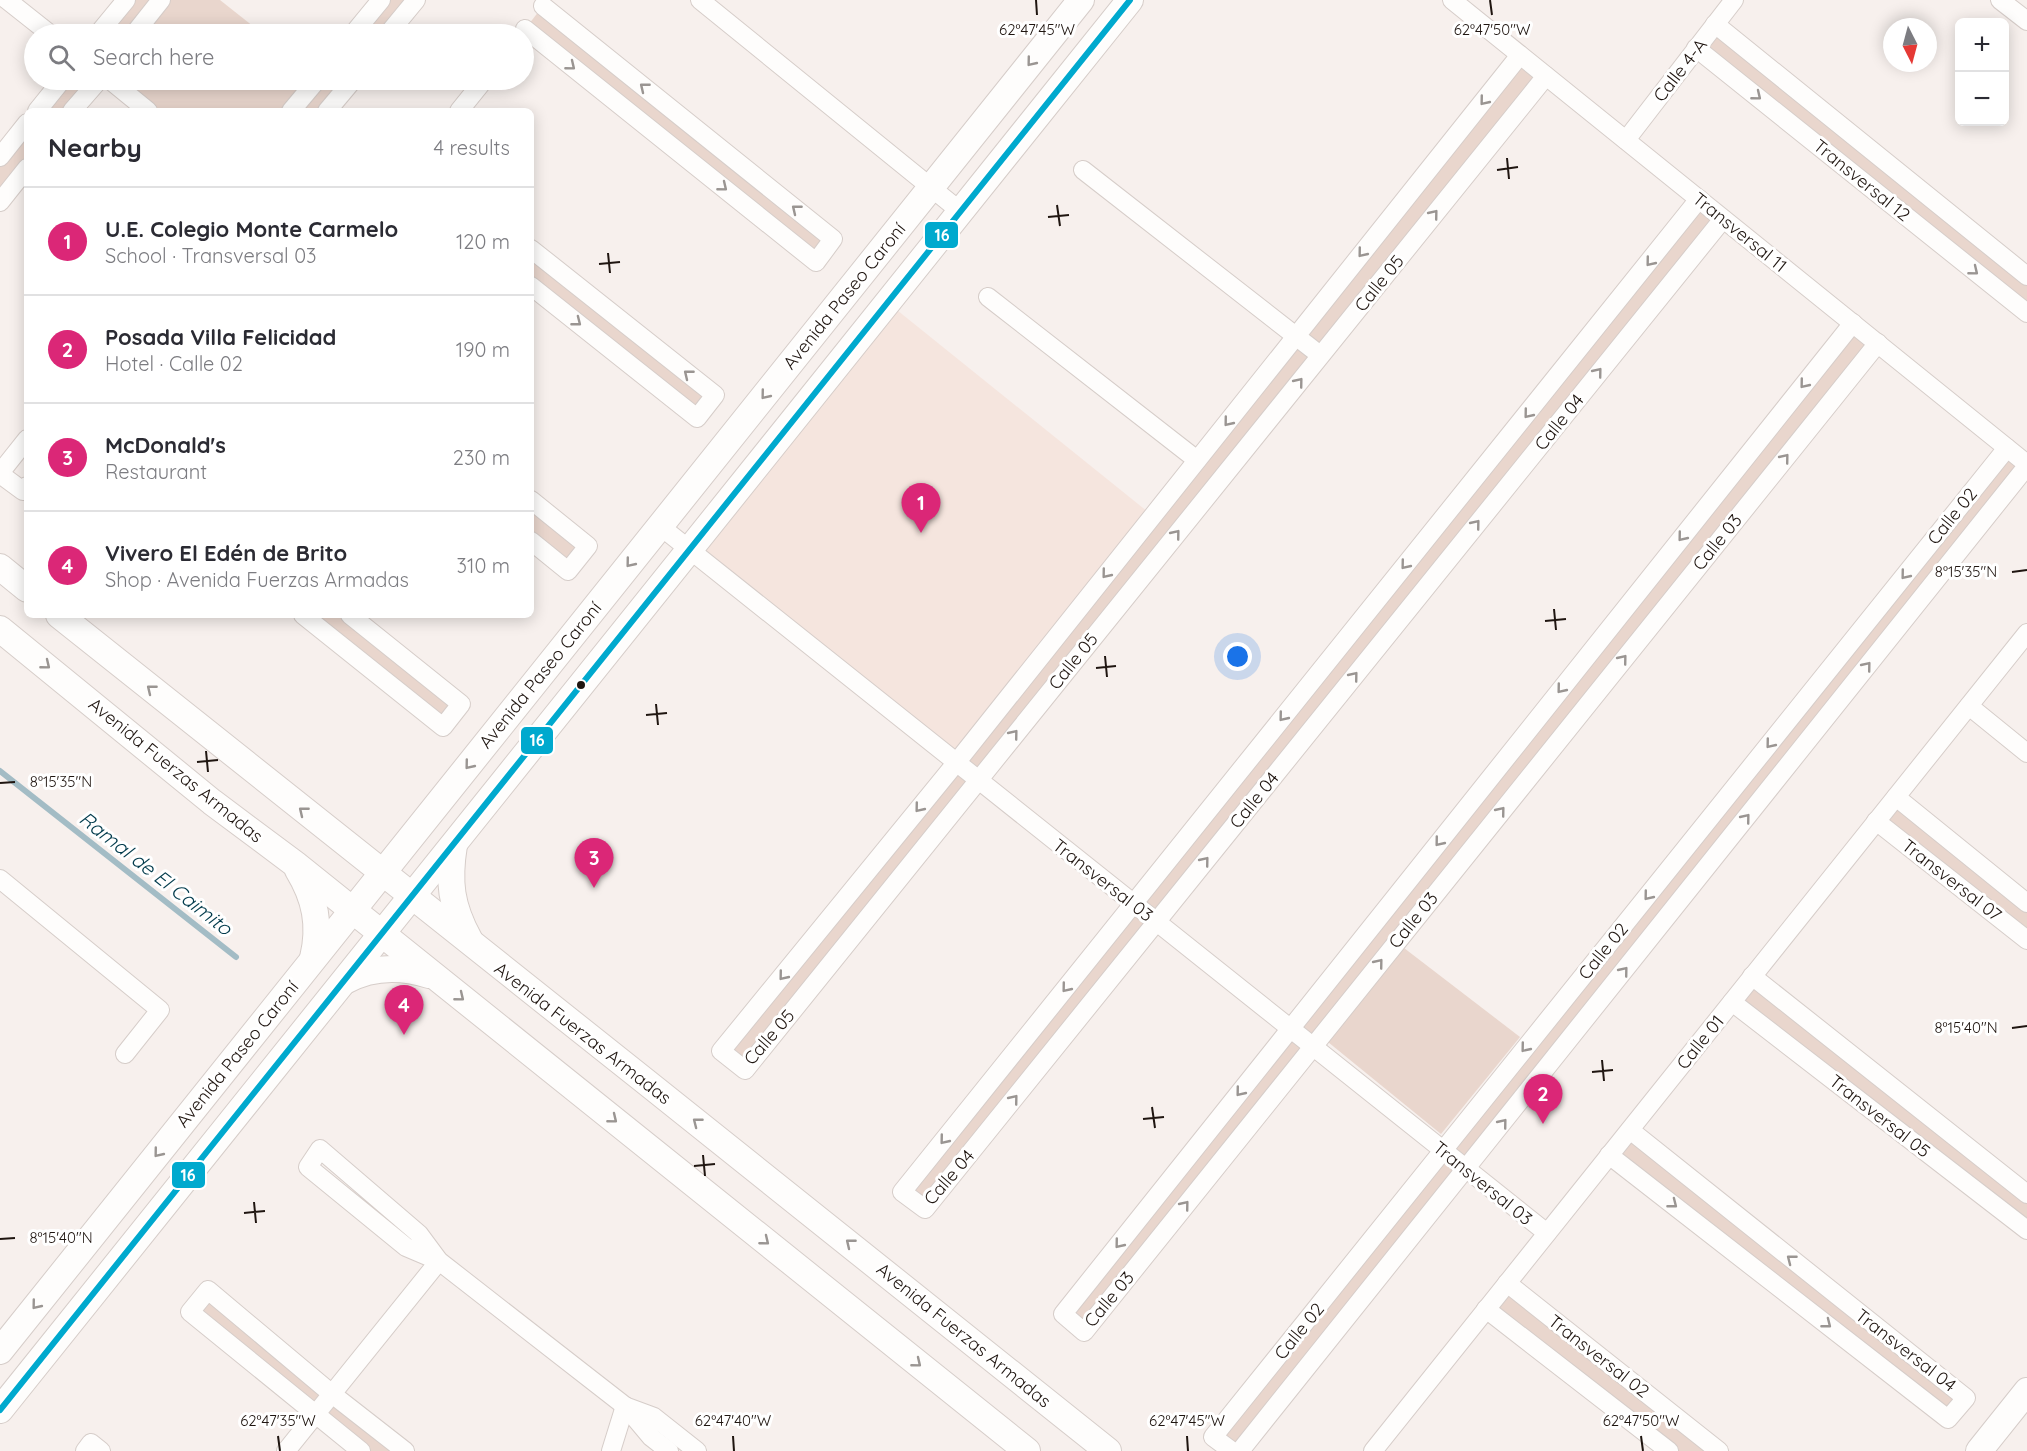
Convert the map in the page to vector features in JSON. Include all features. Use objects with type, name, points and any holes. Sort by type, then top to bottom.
[{"type":"street","points":[[7,0],[38,24]]},
{"type":"street","points":[[141,24],[161,0]]},
{"type":"street","points":[[361,24],[381,0]]},
{"type":"street","points":[[396,24],[416,0]]},
{"type":"street","points":[[700,0],[960,211]]},
{"type":"street","name":"Avenida Paseo Caroní","points":[[0,1351],[1081,0]]},
{"type":"street","name":"Avenida Paseo Caroní","points":[[0,1410],[1130,0]]},
{"type":"street","name":"Transversal 11","points":[[1452,0],[2027,465]]},
{"type":"street","name":"Calle 4-A","points":[[1626,140],[1734,0]]},
{"type":"street","points":[[2000,0],[2027,21]]},
{"type":"street","points":[[106,24],[124,3],[136,24]]},
{"type":"street","points":[[529,24],[546,3],[833,239],[816,261],[534,41]]},
{"type":"street","name":"Transversal 12","points":[[1715,24],[2027,276]]},
{"type":"street","name":"Transversal 12","points":[[1696,48],[2027,313]]},
{"type":"street","name":"Calle 05","points":[[1521,55],[956,763],[721,1051],[745,1070],[1546,76]]},
{"type":"street","points":[[39,108],[54,90]]},
{"type":"street","points":[[75,108],[90,90]]},
{"type":"street","points":[[122,90],[144,108]]},
{"type":"street","points":[[294,108],[309,90]]},
{"type":"street","points":[[330,108],[345,90]]},
{"type":"street","points":[[461,108],[476,90]]},
{"type":"street","points":[[0,157],[24,127]]},
{"type":"street","points":[[1083,170],[1320,355]]},
{"type":"street","points":[[0,202],[24,172]]},
{"type":"street","name":"Calle 04","points":[[1699,199],[902,1192],[925,1209],[1723,219]]},
{"type":"street","points":[[1941,244],[1960,222]]},
{"type":"street","points":[[534,251],[715,395],[697,417],[534,288]]},
{"type":"street","points":[[987,297],[1200,456],[1227,471]]},
{"type":"street","name":"Calle 03","points":[[1852,323],[1063,1314],[1084,1332],[1878,343]]},
{"type":"street","points":[[1244,402],[1267,421]]},
{"type":"street","points":[[24,443],[0,474],[24,490]]},
{"type":"street","name":"Calle 02","points":[[1232,1451],[1213,1437],[2007,448]]},
{"type":"street","points":[[1740,465],[1764,483]]},
{"type":"street","name":"Calle 02","points":[[1240,1451],[2027,465]]},
{"type":"street","points":[[1483,469],[1506,487]]},
{"type":"street","points":[[534,502],[588,546],[568,571],[534,543]]},
{"type":"street","name":"Transversal 03","points":[[660,526],[1547,1233]]},
{"type":"street","points":[[0,567],[24,587]]},
{"type":"street","points":[[1629,603],[1653,621]]},
{"type":"street","name":"Avenida Fuerzas Armadas","points":[[63,618],[1108,1451]]},
{"type":"street","points":[[307,618],[443,727],[461,704],[354,618]]},
{"type":"street","name":"Avenida Fuerzas Armadas","points":[[0,629],[212,802],[295,864],[1027,1451]]},
{"type":"street","name":"Calle 01","points":[[1383,1447],[1486,1309],[2027,633]]},
{"type":"street","points":[[1054,639],[1077,656]]},
{"type":"street","points":[[1969,706],[2027,753]]},
{"type":"street","points":[[1786,724],[1807,741]]},
{"type":"street","name":"Transversal 07","points":[[1896,797],[2027,903]]},
{"type":"street","name":"Transversal 07","points":[[1876,821],[2027,940]]},
{"type":"street","points":[[336,837],[354,843],[381,844],[418,827]]},
{"type":"street","points":[[454,845],[450,868],[454,908],[474,947]]},
{"type":"street","points":[[885,849],[908,867]]},
{"type":"street","points":[[295,864],[308,887],[318,926],[313,959]]},
{"type":"street","points":[[0,879],[160,1010],[125,1054]]},
{"type":"street","points":[[857,885],[879,902]]},
{"type":"street","points":[[824,925],[847,942]]},
{"type":"street","points":[[801,953],[824,970]]},
{"type":"street","points":[[343,982],[357,974],[390,968],[410,969],[434,976]]},
{"type":"street","name":"Transversal 05","points":[[1752,976],[2027,1194]]},
{"type":"street","name":"Transversal 05","points":[[1732,1002],[2027,1230]]},
{"type":"street","points":[[1016,1050],[1038,1068]]},
{"type":"street","name":"Transversal 04","points":[[1609,1155],[1948,1419],[1966,1398],[1629,1130]]},
{"type":"street","points":[[439,1261],[419,1234],[320,1149],[308,1167],[406,1247],[439,1261],[625,1406],[651,1437],[669,1451]]},
{"type":"street","points":[[1192,1153],[1213,1170]]},
{"type":"street","points":[[286,1451],[439,1261]]},
{"type":"street","name":"Transversal 02","points":[[1507,1283],[1719,1451]]},
{"type":"street","points":[[361,1451],[190,1312],[208,1290],[332,1394],[405,1451]]},
{"type":"street","name":"Transversal 02","points":[[1486,1309],[1669,1451]]},
{"type":"street","points":[[1979,1451],[2027,1391]]},
{"type":"street","points":[[611,1451],[625,1406]]},
{"type":"street","points":[[625,1406],[654,1417],[697,1451]]},
{"type":"street","points":[[85,1451],[91,1443],[101,1451]]},
{"type":"shaded area","points":[[126,0],[220,0],[250,24],[106,24]]},
{"type":"shaded area","points":[[381,0],[416,0],[396,24],[361,24]]},
{"type":"shaded area","points":[[543,6],[833,239],[816,262],[534,36],[534,24],[529,24]]},
{"type":"shaded area","points":[[1714,24],[2027,276],[2027,313],[1696,48]]},
{"type":"shaded area","points":[[1520,55],[1546,76],[745,1070],[721,1051]]},
{"type":"shaded area","points":[[54,90],[90,90],[75,108],[39,108]]},
{"type":"shaded area","points":[[121,90],[344,90],[329,108],[144,108]]},
{"type":"shaded area","points":[[24,127],[24,172],[0,202],[0,157]]},
{"type":"shaded area","points":[[1700,200],[1722,218],[925,1209],[902,1192]]},
{"type":"shaded area","points":[[534,251],[715,395],[697,418],[534,288]]},
{"type":"shaded area","points":[[887,302],[1153,516],[956,763],[690,549]]},
{"type":"shaded area","points":[[1853,323],[1877,343],[1084,1332],[1063,1314]]},
{"type":"shaded area","points":[[2007,448],[2027,464],[1240,1451],[1213,1437]]},
{"type":"shaded area","points":[[534,502],[588,546],[568,571],[534,543]]},
{"type":"shaded area","points":[[307,618],[354,618],[461,704],[443,727]]},
{"type":"shaded area","points":[[1895,798],[2027,903],[2027,940],[1877,821]]},
{"type":"shaded area","points":[[1404,948],[1520,1037],[1441,1134],[1328,1042]]},
{"type":"shaded area","points":[[1752,977],[2027,1194],[2027,1230],[1733,1001]]},
{"type":"shaded area","points":[[1629,1130],[1966,1398],[1948,1419],[1610,1154]]},
{"type":"shaded area","points":[[1507,1283],[1719,1451],[1669,1451],[1487,1308]]},
{"type":"shaded area","points":[[208,1290],[405,1451],[361,1451],[190,1312]]},
{"type":"waterway","name":"Ramal de El Caimito","points":[[0,771],[236,957]]},
{"type":"transit line","name":"16","points":[[0,1410],[1130,0]]},
{"type":"place","name":"U.E. Colegio Monte Carmelo","points":[[921,533]]},
{"type":"place","name":"McDonald's","points":[[594,888]]},
{"type":"place","name":"Vivero El Edén de Brito","points":[[404,1035]]},
{"type":"place","name":"Posada Villa Felicidad","points":[[1543,1124]]}]
